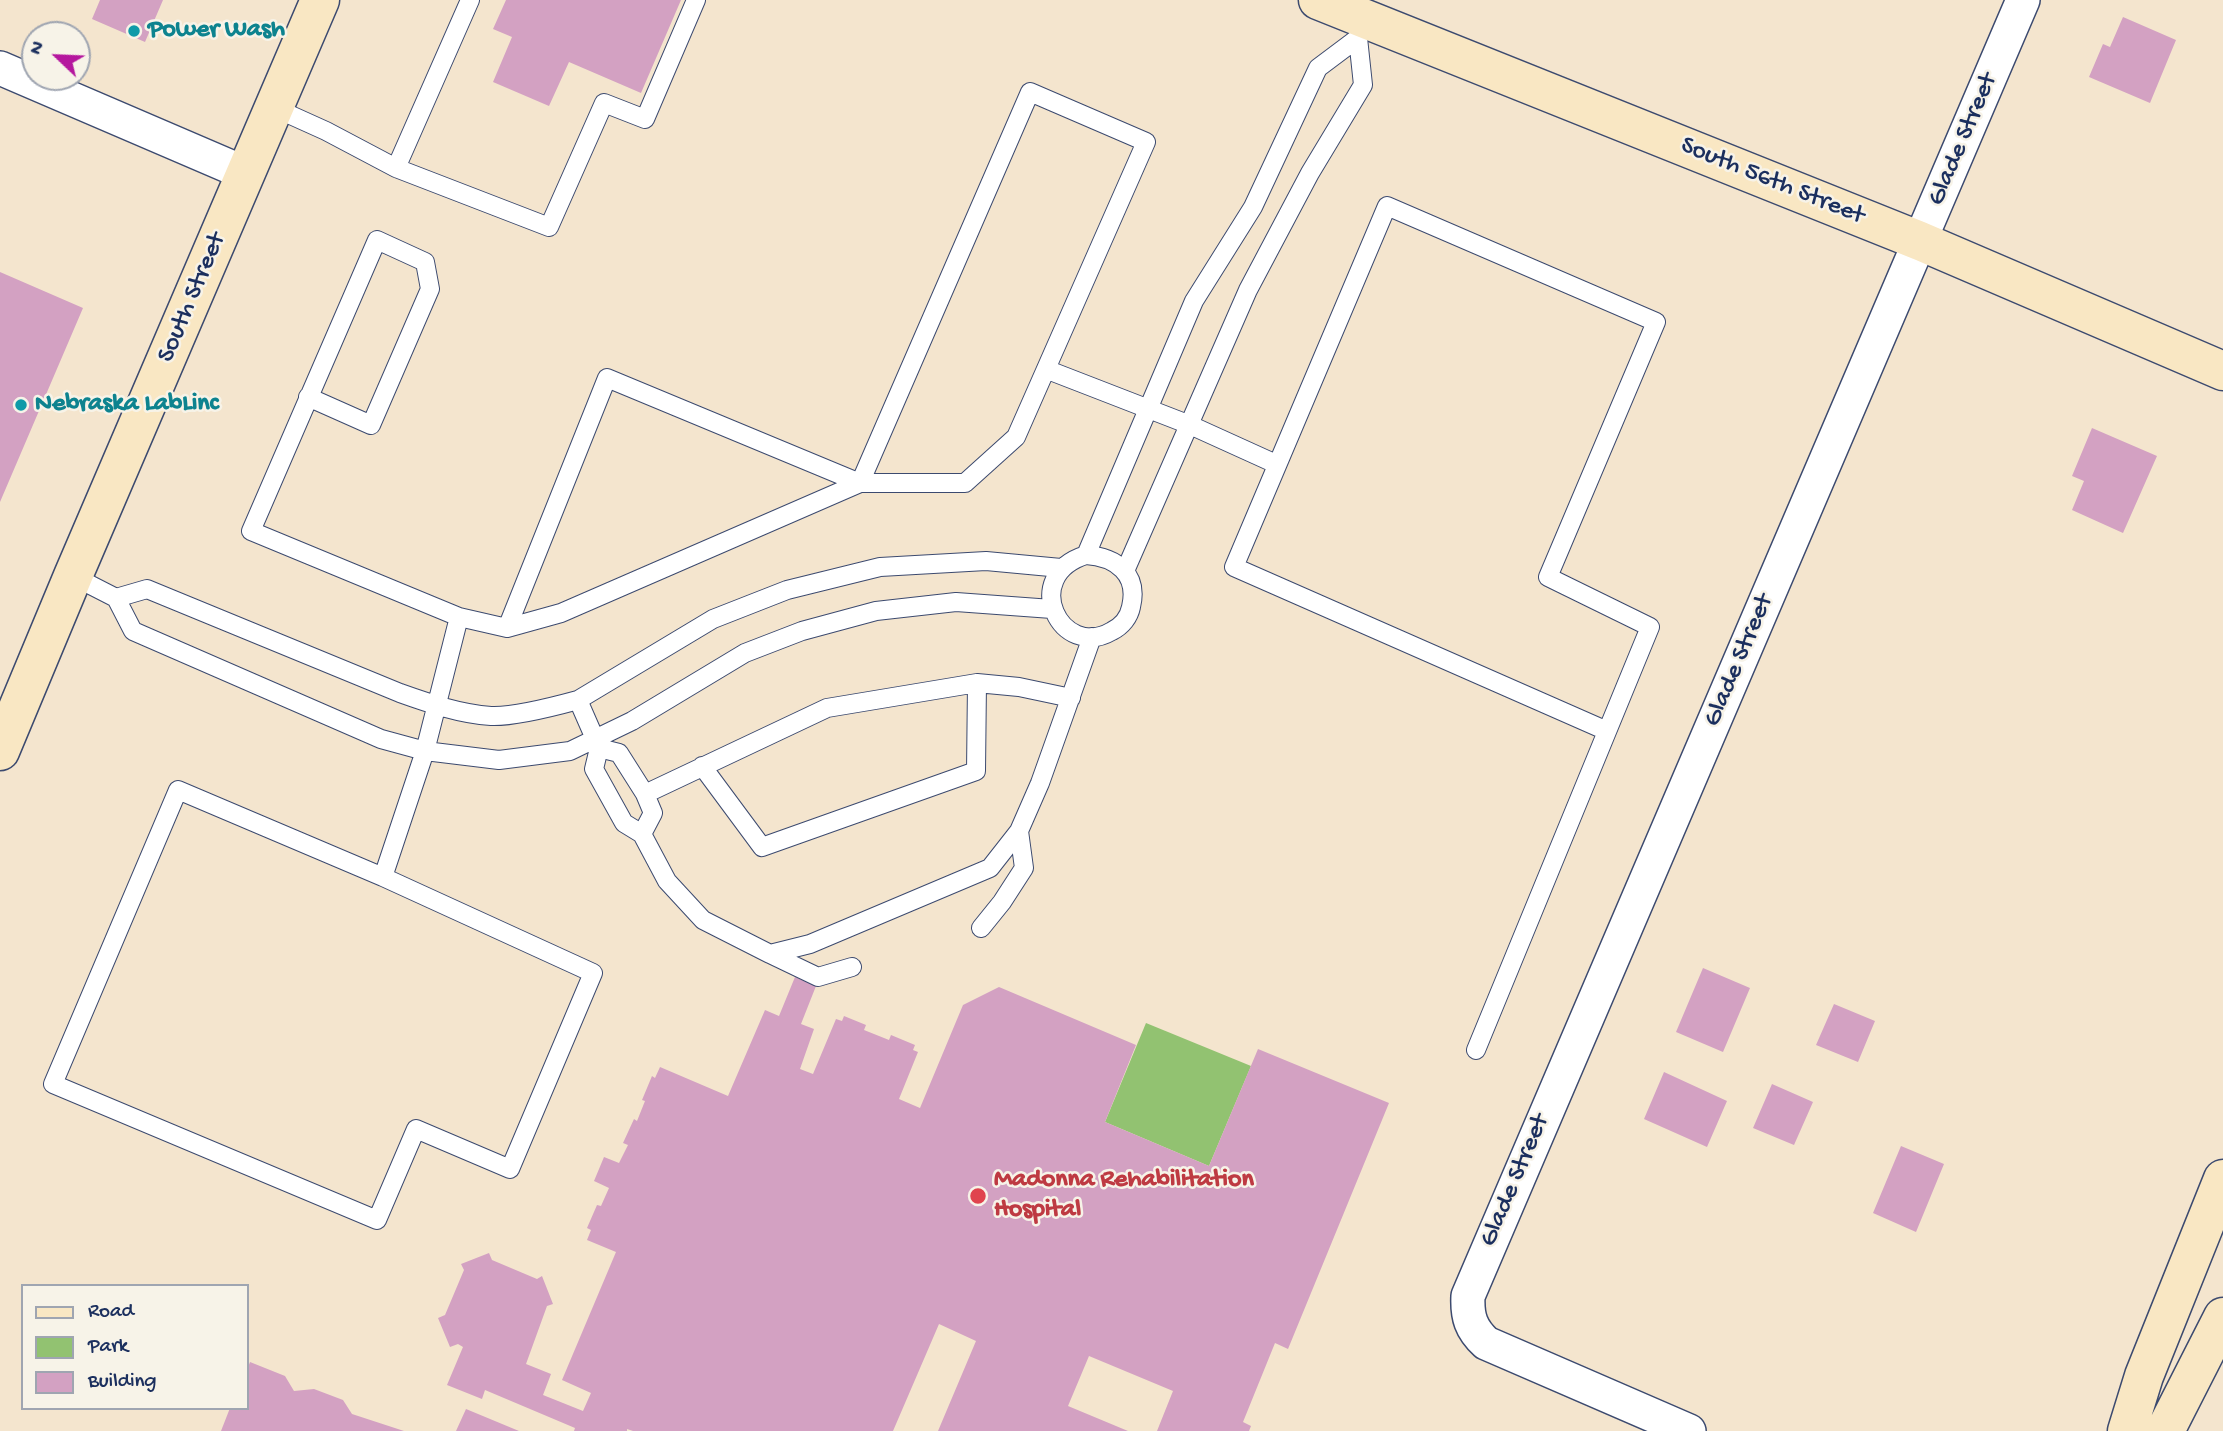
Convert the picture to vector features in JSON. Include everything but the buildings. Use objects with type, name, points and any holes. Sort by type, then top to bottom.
[{"type":"main road","name":"South Street","points":[[0,751],[320,0]]},
{"type":"main road","name":"South 56th Street","points":[[1318,0],[1363,29],[1920,241],[2223,371]]},
{"type":"main road","points":[[2127,1431],[2144,1376],[2223,1179]]},
{"type":"main road","points":[[2165,1431],[2223,1317]]},
{"type":"street","name":"Glade Street","points":[[1689,1431],[1486,1343],[1476,1335],[1469,1323],[1468,1296],[2023,0]]},
{"type":"street","points":[[0,68],[247,174]]},
{"type":"lane","points":[[396,168],[470,0]]},
{"type":"lane","points":[[275,108],[396,168],[549,227],[604,103],[645,119],[696,0]]},
{"type":"lane","points":[[1086,555],[1194,301],[1253,207],[1318,68],[1363,29]]},
{"type":"lane","points":[[1125,571],[1248,290],[1310,173],[1363,85],[1363,29]]},
{"type":"lane","points":[[308,397],[371,425],[430,289],[425,262],[377,240],[308,397],[251,531],[459,617],[507,628],[561,613],[860,483],[1030,92],[1146,142],[1016,438],[965,484],[860,483],[607,378],[507,628]]},
{"type":"lane","points":[[1476,1050],[1650,627],[1548,577],[1656,323],[1387,206],[1234,567],[1607,731]]},
{"type":"lane","points":[[1048,370],[1189,425],[1276,464]]},
{"type":"lane","points":[[1086,555],[1101,556],[1114,561],[1125,571],[1131,583],[1133,596],[1126,621],[1105,635],[1080,636],[1059,622],[1052,609],[1054,580],[1061,568],[1073,559],[1086,555]]},
{"type":"lane","points":[[116,598],[147,589],[400,692],[437,705],[491,716],[578,700],[713,619],[787,590],[880,567],[986,561],[1061,568]]},
{"type":"lane","points":[[73,576],[116,598],[133,631],[381,739],[425,751],[499,760],[569,751],[597,744],[746,653],[802,631],[876,611],[956,601],[1052,609]]},
{"type":"lane","points":[[383,877],[425,751],[459,617]]},
{"type":"lane","points":[[770,954],[810,944],[989,868],[1019,831],[1040,783],[1092,637]]},
{"type":"lane","points":[[645,794],[827,708],[977,683],[1019,687],[1071,698]]},
{"type":"lane","points":[[702,766],[762,847],[976,771],[977,683]]},
{"type":"lane","points":[[578,700],[597,744],[594,769],[624,824],[642,834],[667,881],[703,920],[818,976],[852,967]]},
{"type":"lane","points":[[597,744],[619,753],[645,794],[653,813],[642,834]]},
{"type":"lane","points":[[178,790],[383,877],[593,972],[510,1169],[416,1129],[377,1220],[53,1084],[178,790]]},
{"type":"lane","points":[[981,928],[1024,868],[1019,831]]},
{"type":"green space","points":[[1146,1023],[1251,1066],[1209,1166],[1105,1122]]},
{"type":"place","name":"Power Wash","points":[[134,31]]},
{"type":"place","name":"Nebraska LabLinc","points":[[21,405]]},
{"type":"place","name":"Madonna Rehabilitation Hospital","points":[[978,1196]]}]
